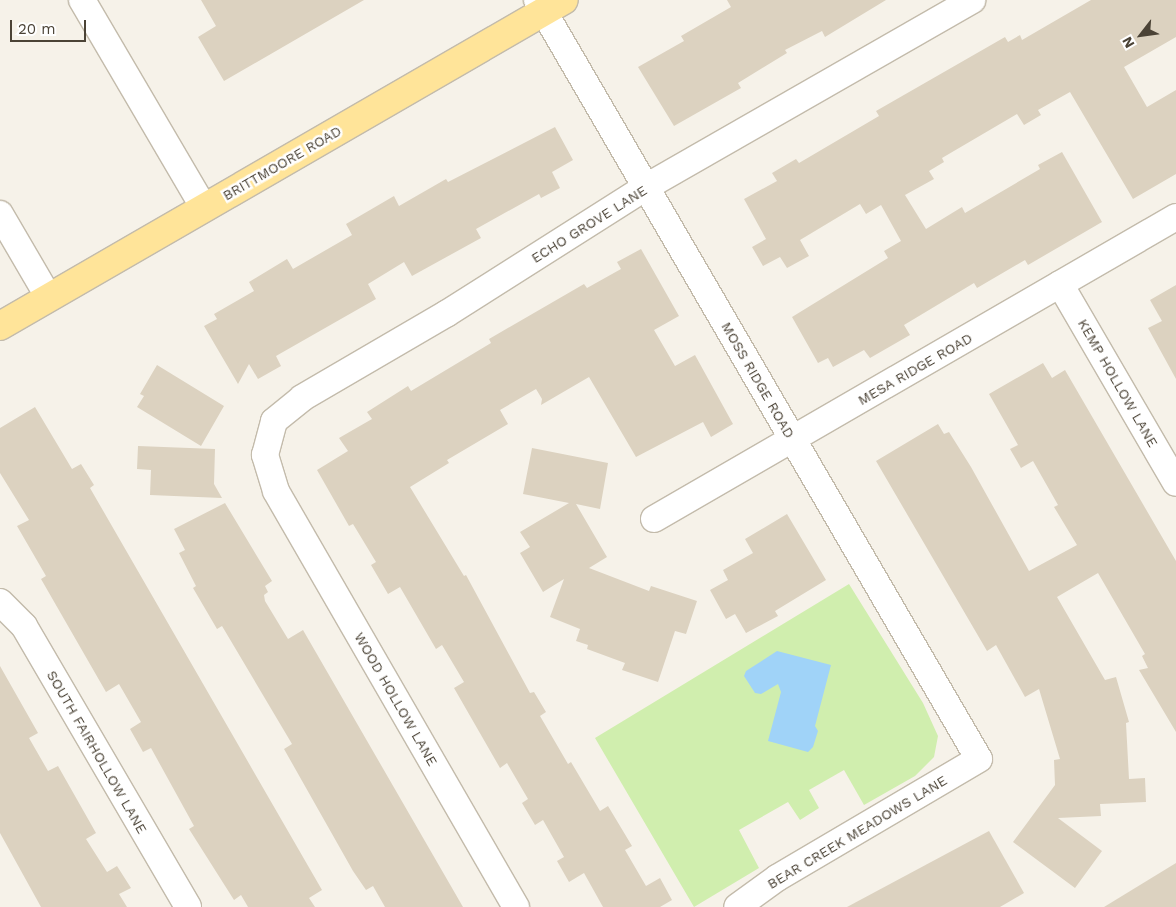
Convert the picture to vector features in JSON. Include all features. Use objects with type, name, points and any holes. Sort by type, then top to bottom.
[{"type":"main road","name":"BRITTMOORE ROAD","points":[[0,326],[549,4]]},
{"type":"street","points":[[82,0],[204,208]]},
{"type":"street","name":"ECHO GROVE LANE","points":[[276,491],[265,454],[274,421],[302,398],[446,314],[646,187],[972,0]]},
{"type":"street","name":"MOSS RIDGE ROAD","points":[[549,4],[646,187],[979,759]]},
{"type":"street","points":[[0,214],[49,298]]},
{"type":"street","name":"MESA RIDGE ROAD","points":[[654,519],[1176,217]]},
{"type":"street","name":"KEMP HOLLOW LANE","points":[[1060,284],[1176,483]]},
{"type":"street","name":"WOOD HOLLOW LANE","points":[[276,491],[516,907]]},
{"type":"street","name":"SOUTH FAIRHOLLOW LANE","points":[[0,602],[24,626],[188,907]]},
{"type":"street","name":"BEAR CREEK MEADOWS LANE","points":[[736,907],[777,878],[979,759]]},
{"type":"green space","points":[[849,584],[923,703],[938,736],[934,757],[915,776],[864,805],[844,770],[809,790],[819,808],[800,820],[788,802],[739,830],[759,868],[694,907],[595,738]]},
{"type":"water","points":[[777,651],[831,665],[815,726],[818,731],[813,747],[808,752],[768,741],[781,692],[778,684],[761,694],[755,693],[744,676],[746,671]]},
{"type":"building","points":[[201,0],[364,0],[224,81],[198,37],[216,26]]},
{"type":"building","points":[[727,0],[886,0],[825,37],[822,31],[785,50],[787,53],[738,83],[741,88],[674,126],[638,67],[684,41],[681,36],[731,7]]},
{"type":"building","points":[[1091,0],[1176,0],[1176,37],[1124,67],[1147,107],[1176,90],[1176,174],[1133,199],[1070,92],[1038,110],[1041,115],[1024,125],[1017,114],[942,158],[944,162],[929,171],[934,179],[905,195],[926,229],[962,207],[965,213],[1040,169],[1038,165],[1062,152],[1102,222],[1028,265],[1025,260],[977,288],[974,283],[904,325],[910,335],[870,358],[864,350],[833,367],[828,358],[818,363],[792,317],[888,258],[884,251],[901,241],[881,205],[866,214],[860,204],[800,240],[809,256],[787,268],[780,257],[763,266],[752,247],[766,239],[744,199],[777,181],[772,173],[796,159],[799,163],[879,116],[876,111],[1005,37],[1008,42],[1020,35],[1022,40]]},
{"type":"building","points":[[555,127],[573,160],[552,172],[560,188],[541,198],[539,194],[476,229],[481,238],[412,276],[404,262],[368,284],[376,299],[276,356],[281,366],[258,379],[249,364],[238,384],[204,326],[217,319],[214,314],[254,291],[249,282],[287,259],[293,269],[352,235],[346,224],[394,196],[399,206],[446,179],[448,182]]},
{"type":"building","points":[[641,249],[679,316],[654,330],[675,366],[695,355],[733,424],[711,437],[703,422],[636,457],[589,377],[541,405],[542,399],[536,389],[500,410],[508,424],[447,460],[449,463],[410,487],[464,576],[466,575],[530,693],[534,692],[546,712],[540,716],[568,764],[571,762],[600,811],[608,806],[632,846],[625,850],[646,886],[660,878],[672,900],[660,907],[603,907],[584,873],[569,882],[557,861],[564,857],[543,820],[535,825],[522,803],[528,799],[507,763],[500,768],[454,688],[464,682],[442,645],[436,649],[400,587],[388,594],[371,565],[376,562],[353,524],[349,526],[317,470],[348,451],[339,438],[372,419],[367,412],[408,386],[411,391],[491,343],[489,339],[584,284],[587,288],[621,269],[617,262]]},
{"type":"building","points":[[1176,285],[1176,379],[1148,328],[1162,321],[1150,300]]},
{"type":"building","points":[[1043,363],[1052,378],[1065,370],[1176,561],[1176,732],[1139,670],[1148,668],[1142,656],[1145,654],[1098,573],[1057,597],[1105,680],[1116,677],[1129,722],[1126,723],[1129,779],[1145,778],[1146,802],[1100,804],[1101,816],[1058,818],[1102,851],[1075,888],[1013,842],[1055,785],[1054,760],[1060,759],[1039,689],[1025,697],[996,645],[987,651],[876,461],[938,424],[944,434],[949,432],[971,467],[1029,571],[1077,545],[1054,507],[1058,505],[1033,461],[1021,468],[1010,449],[1018,445],[989,394]]},
{"type":"building","points":[[157,365],[224,406],[201,446],[137,407],[144,396],[140,394]]},
{"type":"building","points":[[35,407],[72,469],[81,464],[94,485],[90,488],[322,890],[309,898],[315,907],[248,907],[241,895],[234,900],[189,829],[194,826],[151,748],[143,752],[130,729],[141,722],[119,684],[106,692],[41,579],[46,576],[17,526],[29,520],[0,473],[0,428]]},
{"type":"building","points":[[138,446],[215,449],[214,484],[222,498],[150,495],[151,470],[137,469]]},
{"type":"building","points":[[532,448],[608,463],[600,509],[576,504],[607,557],[589,568],[649,591],[651,586],[697,601],[686,634],[675,631],[658,682],[622,670],[625,663],[587,649],[588,645],[576,641],[580,629],[550,617],[564,579],[543,592],[520,553],[530,547],[520,532],[569,503],[523,494]]},
{"type":"building","points":[[225,503],[272,581],[265,586],[268,592],[264,595],[265,601],[288,639],[303,630],[463,907],[385,907],[373,886],[366,890],[353,871],[284,749],[292,744],[222,626],[217,629],[193,588],[196,586],[179,553],[185,550],[174,529]]},
{"type":"building","points":[[787,514],[826,580],[775,611],[778,616],[746,633],[735,614],[726,619],[710,590],[728,580],[723,570],[753,553],[745,539]]},
{"type":"building","points":[[0,666],[38,733],[29,738],[48,771],[58,766],[96,833],[86,839],[107,872],[117,866],[131,888],[119,894],[127,907],[41,907],[0,833]]},
{"type":"building","points":[[989,831],[1024,893],[1000,907],[847,907]]},
{"type":"building","points":[[1176,863],[1176,907],[1104,907]]}]
